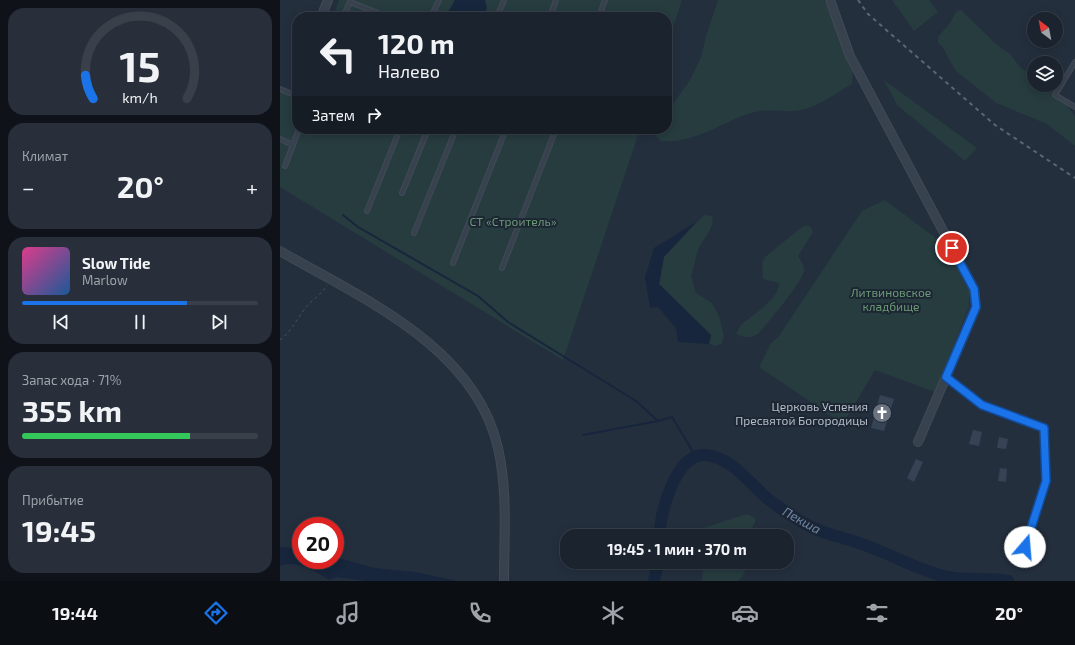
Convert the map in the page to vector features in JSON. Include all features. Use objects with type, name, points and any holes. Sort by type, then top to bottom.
[{"type":"street","points":[[323,12],[328,0]]},
{"type":"street","points":[[830,0],[850,56],[974,289],[976,307],[918,442]]},
{"type":"street","points":[[280,251],[410,327],[450,363],[477,397],[490,421],[498,447],[502,469],[506,525],[504,579]]},
{"type":"lane","points":[[432,12],[438,0]]},
{"type":"lane","points":[[499,12],[504,0]]},
{"type":"lane","points":[[552,12],[556,0]]},
{"type":"lane","points":[[601,12],[605,0]]},
{"type":"lane","points":[[345,12],[350,2],[375,12]]},
{"type":"lane","points":[[1075,62],[1055,96],[1075,107]]},
{"type":"lane","points":[[280,89],[292,94]]},
{"type":"lane","points":[[285,166],[297,134]]},
{"type":"lane","points":[[367,211],[398,134]]},
{"type":"lane","points":[[402,193],[426,134]]},
{"type":"lane","points":[[414,233],[454,134]]},
{"type":"lane","points":[[453,263],[504,134]]},
{"type":"lane","points":[[502,268],[554,134]]},
{"type":"lane","points":[[280,139],[293,145]]},
{"type":"lane","points":[[946,377],[982,405],[1044,428],[1046,481],[1025,547]]},
{"type":"path","points":[[280,340],[287,335],[308,305],[324,291],[330,280]]},
{"type":"green space","points":[[339,0],[682,0],[672,31],[672,12],[335,12]]},
{"type":"green space","points":[[718,0],[824,0],[853,69],[852,84],[809,108],[794,111],[754,112],[695,136],[673,141],[661,141],[656,136],[657,134],[672,134],[672,105],[690,80],[701,57]]},
{"type":"green space","points":[[892,0],[929,0],[938,12],[914,31]]},
{"type":"green space","points":[[961,10],[996,44],[1010,54],[1020,67],[1027,72],[1027,92],[1056,92],[1075,116],[1075,146],[1047,124],[996,103],[955,70],[942,46],[938,43],[938,37],[950,23],[956,12]]},
{"type":"green space","points":[[884,80],[977,148],[965,161],[897,105]]},
{"type":"green space","name":"СТ «Строитель»","points":[[280,86],[292,91],[292,134],[638,134],[563,360],[280,187]]},
{"type":"green space","name":"Литвиновское кладбище","points":[[885,200],[945,245],[969,291],[969,307],[935,392],[875,370],[843,424],[759,367],[771,343],[779,336],[862,211]]},
{"type":"green space","points":[[704,215],[712,216],[713,220],[711,228],[699,248],[691,276],[696,293],[712,303],[719,316],[724,336],[722,343],[716,346],[709,344],[711,335],[659,284],[664,257]]},
{"type":"green space","points":[[806,225],[811,227],[813,232],[798,256],[804,271],[797,285],[759,333],[748,337],[736,334],[739,327],[765,306],[778,289],[779,283],[763,279],[762,262],[765,257]]},
{"type":"green space","points":[[747,514],[755,518],[755,522],[752,529],[702,529]]},
{"type":"green space","points":[[703,569],[745,569],[742,577],[738,581],[702,581]]},
{"type":"water","points":[[455,0],[485,0],[487,8],[486,12],[448,12]]},
{"type":"water","points":[[696,222],[664,257],[659,284],[711,335],[709,344],[678,342],[676,328],[658,307],[650,308],[645,277],[654,248]]},
{"type":"water","points":[[280,547],[292,548],[292,564],[280,566]]},
{"type":"water","points":[[344,559],[375,568],[415,572],[458,581],[366,581],[336,577],[329,580],[310,569],[344,569]]},
{"type":"building","name":"Церковь Успения Пресвятой Богородицы","points":[[880,395],[894,399],[884,431],[871,428]]},
{"type":"building","points":[[973,430],[982,432],[979,446],[969,444]]},
{"type":"building","points":[[999,437],[1008,439],[1006,449],[997,448]]},
{"type":"building","points":[[916,459],[923,462],[914,482],[907,478]]},
{"type":"building","points":[[1000,468],[1007,469],[1006,482],[998,481]]},
{"type":"waterway","points":[[343,215],[358,227],[478,296],[508,322],[636,401],[658,421],[672,417],[696,457]]},
{"type":"waterway","points":[[583,435],[658,421]]},
{"type":"waterway","name":"Пекша","points":[[660,529],[666,500],[671,486],[678,474],[686,464],[695,457],[705,455],[716,457],[735,468],[768,499],[798,520],[817,530],[864,545],[939,575],[955,578],[1008,581]]},
{"type":"waterway","name":"Пекша","points":[[654,581],[657,569]]},
{"type":"railway","points":[[858,0],[868,14],[995,125],[1075,178]]},
{"type":"place","name":"Церковь Успения Пресвятой Богородицы","points":[[882,413]]},
{"type":"route","points":[[952,248],[974,289],[976,307],[946,377],[982,405],[1044,428],[1046,481],[1025,547]]}]
